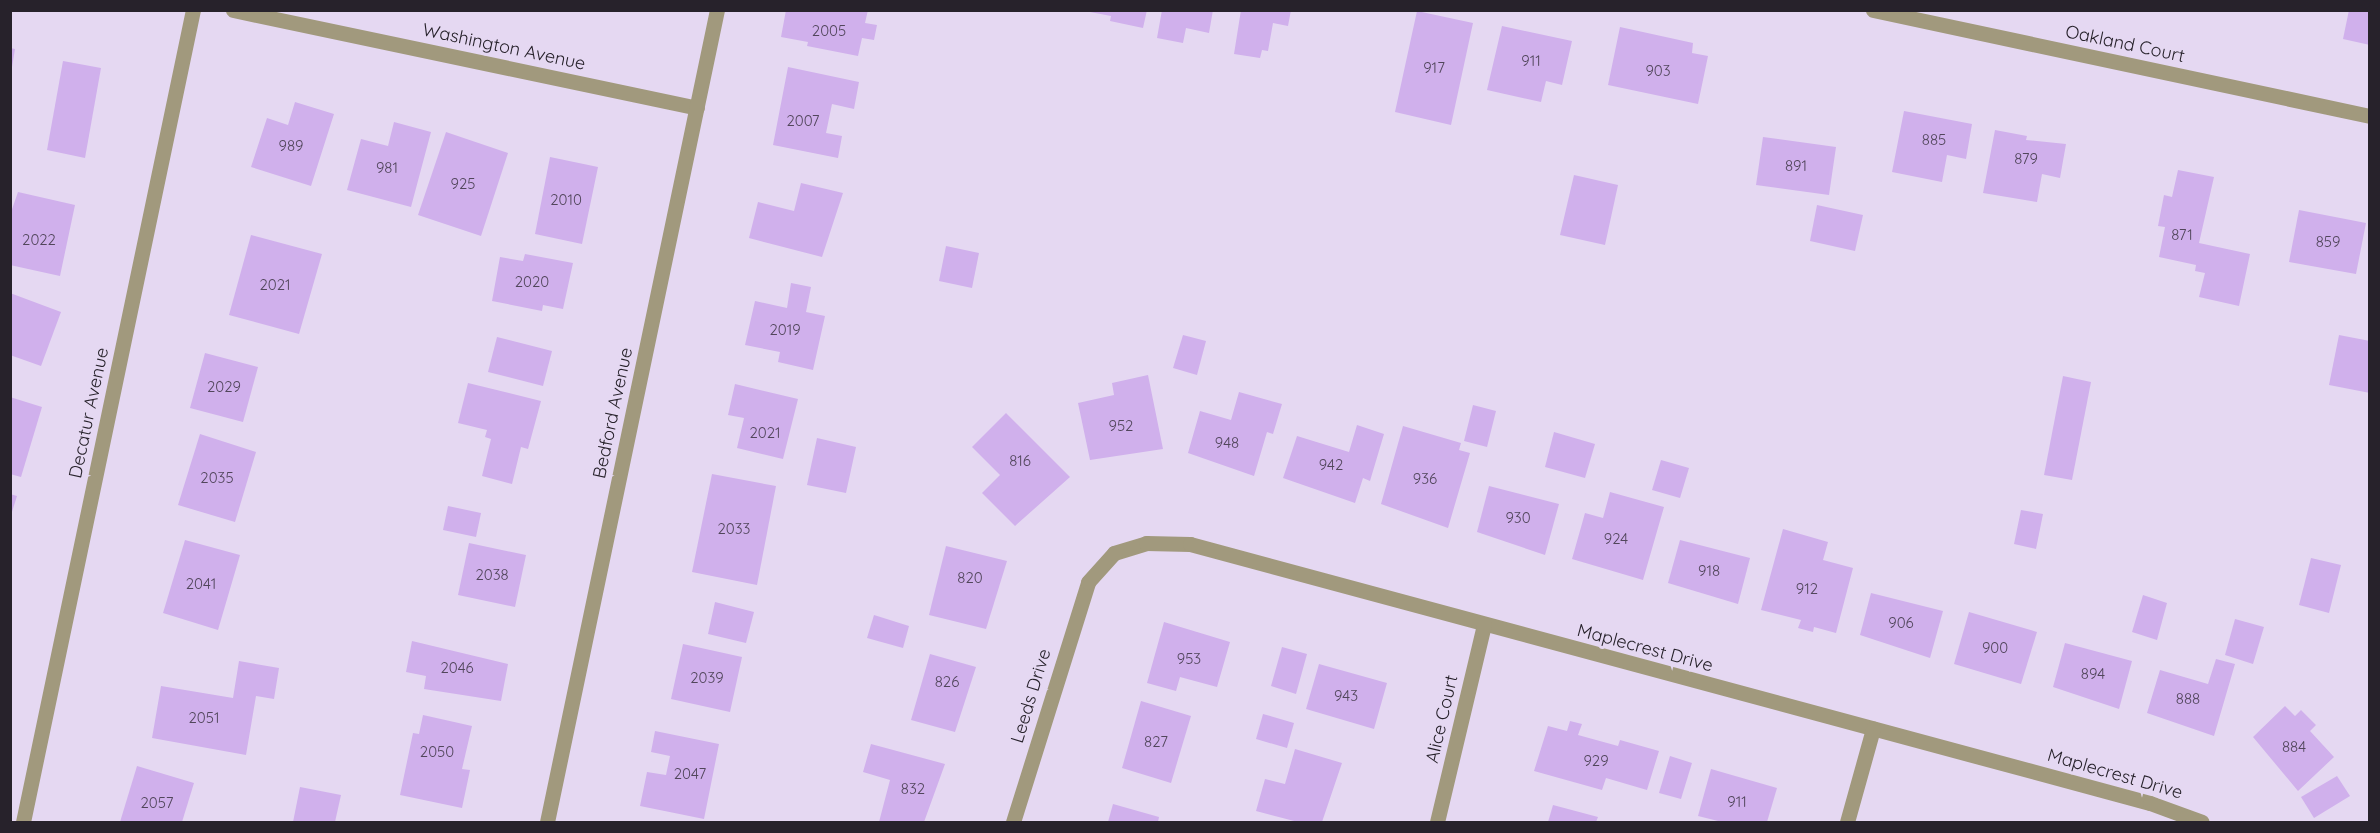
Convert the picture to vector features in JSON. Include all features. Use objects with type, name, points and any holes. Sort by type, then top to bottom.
[{"type":"street","name":"Decatur Avenue","points":[[23,822],[193,10]]},
{"type":"street","name":"Washington Avenue","points":[[233,10],[697,108]]},
{"type":"street","name":"Bedford Avenue","points":[[547,822],[717,10]]},
{"type":"street","name":"Oakland Court","points":[[1873,10],[2370,116]]},
{"type":"street","name":"Maplecrest Drive","points":[[1088,582],[1114,553],[1146,543],[1190,544],[2150,803],[2202,822]]},
{"type":"street","name":"Leeds Drive","points":[[1013,822],[1088,582]]},
{"type":"street","name":"Alice Court","points":[[1437,822],[1484,625]]},
{"type":"street","points":[[1847,822],[1873,729]]},
{"type":"building","points":[[786,10],[868,10],[865,23],[877,25],[874,40],[862,38],[858,56],[807,46],[808,42],[781,37]]},
{"type":"building","points":[[1147,10],[1143,28],[1110,21],[1111,16],[1090,12]]},
{"type":"building","points":[[1162,10],[1213,10],[1209,33],[1186,28],[1183,43],[1157,38]]},
{"type":"building","points":[[1241,10],[1291,10],[1288,26],[1273,23],[1268,51],[1262,50],[1260,58],[1234,54]]},
{"type":"building","points":[[2349,10],[2370,10],[2370,45],[2343,39]]},
{"type":"building","points":[[1417,11],[1473,23],[1451,125],[1395,112]]},
{"type":"building","points":[[1502,26],[1572,41],[1562,85],[1546,81],[1541,102],[1487,90]]},
{"type":"building","points":[[1620,27],[1693,43],[1692,53],[1708,56],[1698,104],[1608,85]]},
{"type":"building","points":[[10,48],[15,49],[12,67],[10,67]]},
{"type":"building","points":[[63,61],[101,68],[85,158],[47,150]]},
{"type":"building","points":[[788,67],[859,82],[854,109],[832,104],[826,133],[842,136],[838,158],[773,145]]},
{"type":"building","points":[[295,102],[334,114],[311,186],[251,167],[267,118],[288,125]]},
{"type":"building","points":[[1904,111],[1972,124],[1966,159],[1947,155],[1942,182],[1892,172]]},
{"type":"building","points":[[394,122],[431,132],[411,207],[347,190],[361,139],[388,146]]},
{"type":"building","points":[[1995,130],[2027,136],[2026,140],[2066,144],[2060,178],[2042,174],[2037,202],[1983,193]]},
{"type":"building","points":[[446,132],[508,153],[481,236],[418,215]]},
{"type":"building","points":[[1763,137],[1836,147],[1829,195],[1756,185]]},
{"type":"building","points":[[550,157],[598,167],[582,244],[535,234]]},
{"type":"building","points":[[2178,170],[2214,177],[2199,243],[2250,254],[2239,306],[2199,297],[2205,273],[2195,271],[2196,265],[2159,257],[2165,227],[2158,226],[2164,195],[2172,197]]},
{"type":"building","points":[[1574,175],[1618,185],[1605,245],[1560,235]]},
{"type":"building","points":[[801,183],[843,193],[822,257],[749,238],[758,202],[794,211]]},
{"type":"building","points":[[18,192],[75,205],[60,276],[10,265],[10,215]]},
{"type":"building","points":[[1817,205],[1863,215],[1855,251],[1810,241]]},
{"type":"building","points":[[2299,210],[2366,223],[2356,274],[2289,262]]},
{"type":"building","points":[[251,235],[322,254],[299,334],[229,315]]},
{"type":"building","points":[[946,246],[979,253],[972,288],[939,281]]},
{"type":"building","points":[[525,254],[573,263],[563,309],[543,305],[542,311],[492,301],[500,257],[523,261]]},
{"type":"building","points":[[791,283],[811,287],[806,312],[825,316],[813,370],[778,362],[780,352],[745,345],[755,301],[787,308]]},
{"type":"building","points":[[10,293],[61,312],[41,366],[10,355]]},
{"type":"building","points":[[1183,335],[1206,341],[1197,375],[1173,368]]},
{"type":"building","points":[[2339,335],[2370,341],[2370,393],[2329,385]]},
{"type":"building","points":[[497,337],[552,351],[543,386],[488,372]]},
{"type":"building","points":[[205,353],[258,367],[243,422],[190,408]]},
{"type":"building","points":[[1148,375],[1163,449],[1090,460],[1078,403],[1114,395],[1112,383]]},
{"type":"building","points":[[2063,376],[2091,382],[2072,480],[2044,475]]},
{"type":"building","points":[[468,383],[541,401],[528,449],[521,447],[512,484],[482,476],[491,439],[485,437],[487,430],[458,423]]},
{"type":"building","points":[[735,384],[798,399],[783,459],[737,448],[744,418],[728,415]]},
{"type":"building","points":[[1239,392],[1282,404],[1273,434],[1267,432],[1254,476],[1188,453],[1200,411],[1231,420]]},
{"type":"building","points":[[10,397],[42,407],[21,477],[10,474]]},
{"type":"building","points":[[1473,405],[1496,411],[1487,447],[1464,441]]},
{"type":"building","points":[[1006,413],[1070,477],[1015,526],[982,493],[1000,475],[972,447]]},
{"type":"building","points":[[1357,425],[1384,434],[1370,481],[1363,478],[1355,503],[1283,478],[1297,436],[1349,452]]},
{"type":"building","points":[[1403,426],[1461,443],[1459,450],[1470,453],[1448,528],[1381,504]]},
{"type":"building","points":[[1554,432],[1595,444],[1585,478],[1545,467]]},
{"type":"building","points":[[200,434],[256,452],[235,522],[178,505]]},
{"type":"building","points":[[817,438],[856,447],[846,493],[807,485]]},
{"type":"building","points":[[1661,460],[1689,468],[1680,498],[1652,490]]},
{"type":"building","points":[[712,474],[776,486],[757,585],[692,572]]},
{"type":"building","points":[[1489,486],[1559,504],[1545,555],[1477,532]]},
{"type":"building","points":[[1610,492],[1664,507],[1643,580],[1572,559],[1585,513],[1603,518]]},
{"type":"building","points":[[10,494],[17,496],[11,515],[10,515]]},
{"type":"building","points":[[448,506],[481,513],[476,537],[443,530]]},
{"type":"building","points":[[2021,510],[2043,514],[2036,549],[2014,544]]},
{"type":"building","points":[[1783,529],[1828,542],[1823,560],[1853,568],[1836,633],[1814,627],[1813,632],[1798,628],[1801,620],[1761,610]]},
{"type":"building","points":[[185,540],[240,555],[218,630],[163,613]]},
{"type":"building","points":[[1680,540],[1750,558],[1738,604],[1668,583]]},
{"type":"building","points":[[469,543],[526,555],[515,607],[458,595]]},
{"type":"building","points":[[946,546],[1007,561],[986,629],[929,615]]},
{"type":"building","points":[[2311,558],[2341,565],[2329,613],[2299,605]]},
{"type":"building","points":[[1871,593],[1943,611],[1930,658],[1860,635]]},
{"type":"building","points":[[2143,595],[2167,603],[2157,640],[2132,632]]},
{"type":"building","points":[[715,602],[754,612],[746,643],[708,634]]},
{"type":"building","points":[[1969,612],[2037,632],[2021,684],[1954,664]]},
{"type":"building","points":[[874,615],[909,626],[903,648],[867,638]]},
{"type":"building","points":[[2235,619],[2264,627],[2253,664],[2225,655]]},
{"type":"building","points":[[1164,622],[1230,642],[1217,687],[1180,677],[1176,691],[1147,683]]},
{"type":"building","points":[[412,641],[508,664],[501,701],[424,689],[426,676],[406,672]]},
{"type":"building","points":[[2065,643],[2132,661],[2119,709],[2053,687]]},
{"type":"building","points":[[683,644],[742,657],[730,712],[671,699]]},
{"type":"building","points":[[1282,647],[1307,654],[1296,694],[1271,686]]},
{"type":"building","points":[[930,654],[976,667],[955,732],[911,720]]},
{"type":"building","points":[[2216,659],[2235,664],[2214,736],[2147,713],[2160,670],[2208,684]]},
{"type":"building","points":[[239,661],[279,668],[274,699],[256,696],[246,755],[152,738],[161,686],[233,698]]},
{"type":"building","points":[[1319,664],[1387,683],[1374,729],[1306,709]]},
{"type":"building","points":[[1141,701],[1191,716],[1171,783],[1122,768]]},
{"type":"building","points":[[2285,706],[2295,716],[2301,710],[2316,725],[2310,731],[2334,757],[2298,791],[2253,737]]},
{"type":"building","points":[[1263,714],[1294,723],[1287,748],[1256,739]]},
{"type":"building","points":[[423,715],[472,726],[462,769],[470,770],[462,808],[400,795],[413,733],[419,734]]},
{"type":"building","points":[[1570,721],[1582,724],[1578,735],[1618,746],[1620,740],[1659,751],[1647,790],[1606,778],[1602,790],[1534,771],[1548,726],[1567,731]]},
{"type":"building","points":[[655,731],[719,744],[704,819],[640,806],[647,772],[666,775],[670,756],[651,752]]},
{"type":"building","points":[[871,744],[945,764],[924,822],[879,822],[890,780],[863,772]]},
{"type":"building","points":[[1295,749],[1342,763],[1322,822],[1298,822],[1256,811],[1265,779],[1285,784]]},
{"type":"building","points":[[1670,756],[1692,763],[1681,799],[1659,793]]},
{"type":"building","points":[[137,766],[194,783],[182,822],[120,822]]},
{"type":"building","points":[[1711,769],[1777,788],[1767,822],[1722,822],[1698,816]]},
{"type":"building","points":[[2337,776],[2350,796],[2314,818],[2301,797]]},
{"type":"building","points":[[300,787],[341,795],[335,822],[293,822]]},
{"type":"building","points":[[1113,804],[1159,817],[1158,822],[1108,822]]},
{"type":"building","points":[[1553,805],[1598,817],[1596,822],[1548,822]]}]
